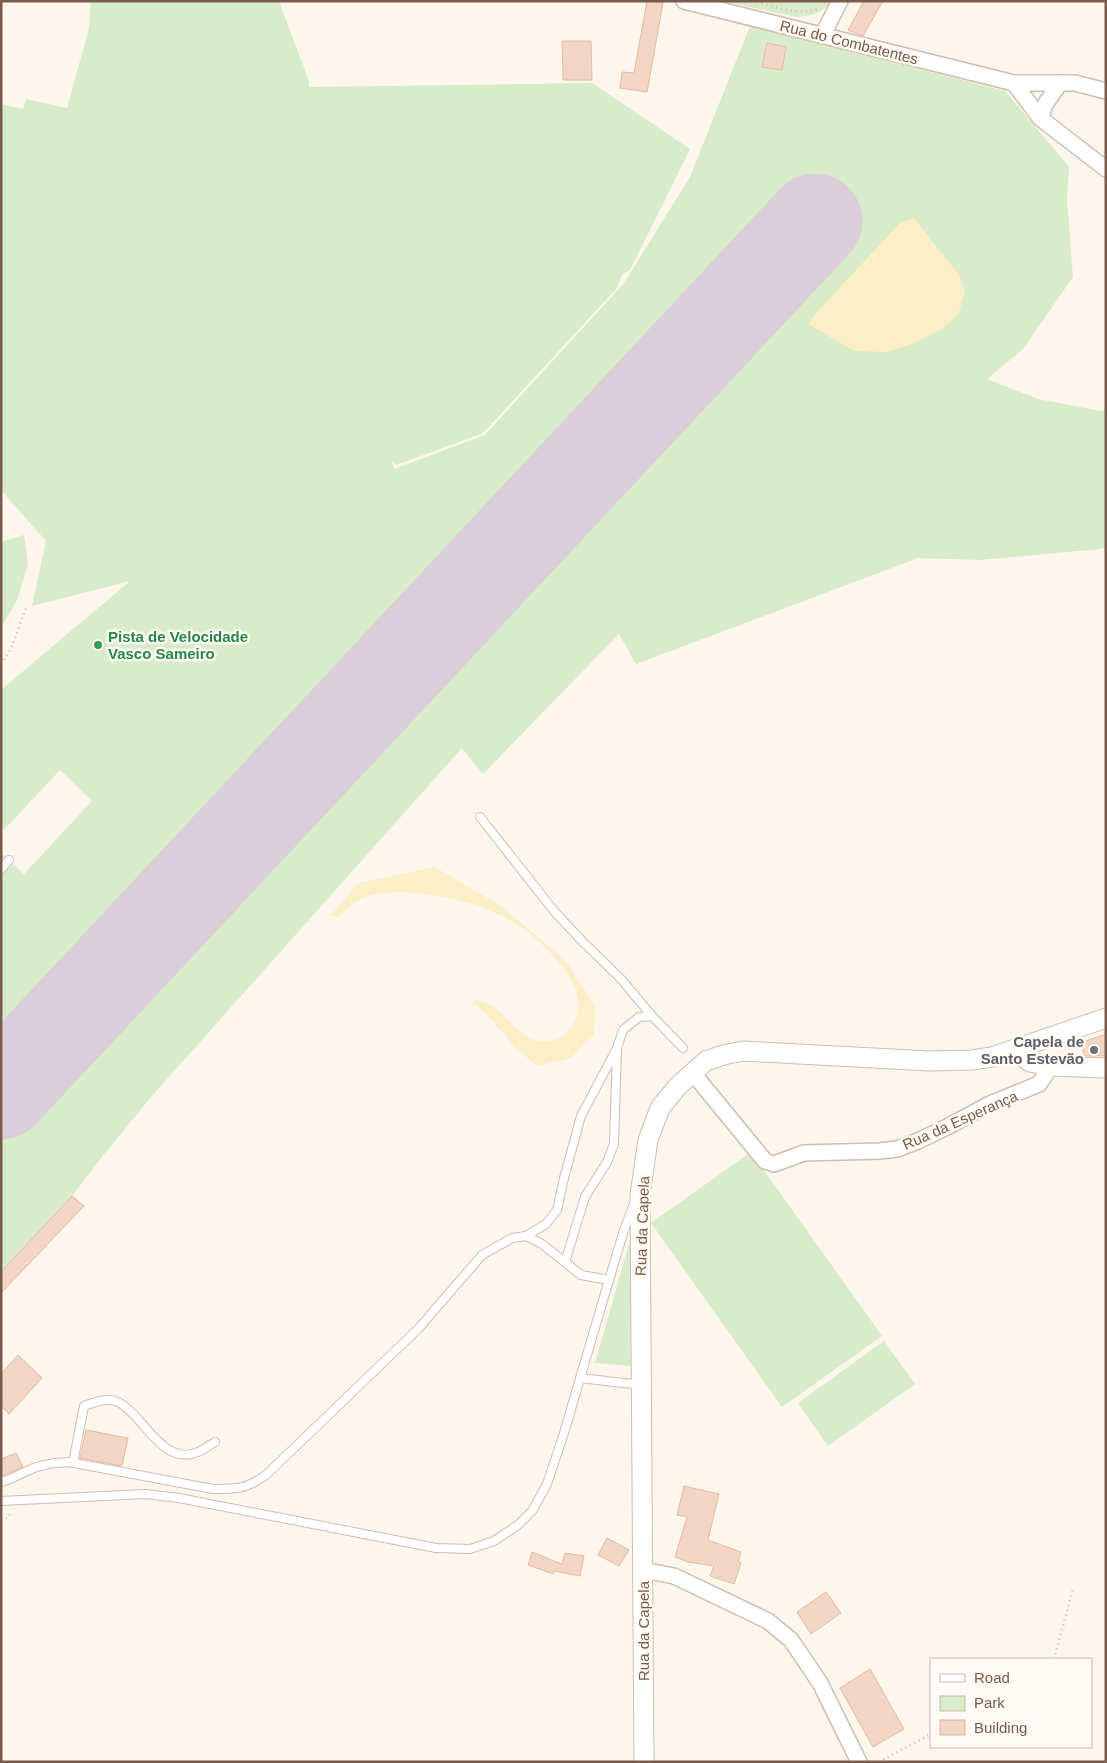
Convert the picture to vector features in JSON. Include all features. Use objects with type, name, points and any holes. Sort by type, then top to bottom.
[{"type":"street","name":"Rua do Combatentes","points":[[684,1],[1014,82],[1075,83],[1106,91]]},
{"type":"street","points":[[822,36],[840,1]]},
{"type":"street","points":[[1014,82],[1040,118],[1106,169]]},
{"type":"street","points":[[1040,118],[1046,103],[1060,83]]},
{"type":"street","name":"Rua da Capela","points":[[644,1762],[640,1190],[648,1140],[660,1108],[692,1072],[706,1061],[743,1050],[929,1061],[972,1060],[992,1057],[1106,1018]]},
{"type":"street","points":[[1014,1050],[1030,1062],[1051,1066],[1106,1068]]},
{"type":"street","name":"Rua da Esperança","points":[[692,1072],[765,1161],[774,1164],[804,1153],[880,1151],[904,1146],[947,1128],[990,1104],[1040,1084],[1051,1066]]},
{"type":"street","points":[[643,1570],[674,1576],[768,1620],[791,1640],[820,1683],[859,1762]]},
{"type":"lane","points":[[480,817],[554,911],[683,1048]]},
{"type":"lane","points":[[1,869],[9,860]]},
{"type":"lane","points":[[1,1482],[13,1479],[25,1471],[51,1463],[72,1463],[213,1489],[233,1489],[251,1485],[266,1475],[419,1328],[482,1255],[512,1238],[526,1236],[546,1224],[558,1210],[564,1178],[581,1116],[617,1048],[623,1030],[639,1017],[652,1016]]},
{"type":"lane","points":[[565,1262],[585,1197],[607,1162],[614,1144],[617,1048]]},
{"type":"lane","points":[[1,1501],[145,1494],[188,1500],[436,1548],[470,1549],[494,1541],[518,1525],[532,1511],[547,1484],[624,1230],[640,1190]]},
{"type":"lane","points":[[526,1236],[542,1244],[581,1274],[610,1280]]},
{"type":"lane","points":[[580,1378],[641,1385]]},
{"type":"lane","points":[[72,1463],[84,1406],[97,1401],[111,1400],[124,1405],[139,1419],[159,1443],[170,1451],[182,1454],[197,1453],[214,1442]]},
{"type":"path","points":[[752,1],[795,11],[808,12],[818,9],[823,5]]},
{"type":"path","points":[[1,664],[11,649],[27,605]]},
{"type":"path","points":[[1054,1658],[1073,1589]]},
{"type":"path","points":[[879,1762],[930,1735]]},
{"type":"green space","points":[[91,1],[279,1],[309,81],[309,87],[592,83],[690,149],[630,270],[622,275],[617,288],[485,431],[396,465],[392,462],[394,469],[485,435],[624,283],[690,177],[750,26],[1005,91],[1069,167],[1067,199],[1073,277],[1023,349],[987,379],[1038,399],[1101,411],[1106,410],[1106,547],[980,560],[918,558],[636,664],[619,634],[483,774],[462,748],[151,1097],[72,1196],[1,1272],[1,1126],[181,932],[835,239],[798,203],[1,1056],[1,853],[24,874],[92,801],[60,770],[1,833],[1,690],[130,581],[32,606],[46,541],[1,490],[1,104],[23,109],[26,99],[67,108],[89,28]]},
{"type":"green space","points":[[723,1],[832,1],[816,13],[796,17]]},
{"type":"green space","points":[[24,535],[28,564],[17,600],[1,628],[1,542]]},
{"type":"green space","points":[[751,1152],[882,1336],[782,1407],[651,1223]]},
{"type":"green space","points":[[633,1230],[632,1366],[595,1363]]},
{"type":"green space","points":[[884,1341],[915,1384],[828,1446],[798,1403]]},
{"type":"sand","points":[[914,218],[959,275],[965,292],[958,315],[942,329],[912,344],[887,352],[855,351],[809,325],[814,315],[900,223]]},
{"type":"sand","points":[[435,867],[501,906],[566,961],[595,1006],[594,1035],[570,1058],[537,1066],[516,1048],[489,1017],[470,999],[486,1003],[495,1008],[521,1032],[536,1040],[555,1039],[570,1029],[577,1016],[579,1003],[575,989],[568,976],[549,951],[514,922],[476,905],[445,897],[410,893],[378,894],[365,897],[338,917],[331,915],[358,883]]},
{"type":"building","points":[[647,1],[663,3],[647,92],[620,88],[622,72],[634,73]]},
{"type":"building","points":[[864,1],[883,1],[863,36],[848,30]]},
{"type":"building","points":[[562,41],[591,41],[592,80],[563,80]]},
{"type":"building","points":[[767,43],[786,47],[782,70],[762,67]]},
{"type":"building","name":"Capela de Santo Estevão","points":[[1106,1034],[1106,1056],[1085,1056],[1080,1043]]},
{"type":"building","points":[[72,1196],[84,1206],[1,1293],[1,1272]]},
{"type":"building","points":[[18,1355],[42,1378],[9,1414],[1,1406],[1,1374]]},
{"type":"building","points":[[86,1430],[128,1438],[122,1466],[80,1458]]},
{"type":"building","points":[[16,1453],[23,1467],[1,1476],[1,1459]]},
{"type":"building","points":[[684,1486],[719,1494],[708,1540],[741,1552],[738,1562],[741,1563],[734,1584],[710,1576],[714,1566],[688,1562],[675,1557],[687,1517],[677,1515]]},
{"type":"building","points":[[607,1538],[629,1550],[619,1566],[598,1555]]},
{"type":"building","points":[[532,1552],[562,1564],[565,1553],[584,1556],[580,1576],[554,1571],[553,1574],[528,1565]]},
{"type":"building","points":[[826,1592],[841,1613],[811,1634],[797,1612]]},
{"type":"building","points":[[870,1669],[904,1729],[873,1747],[840,1688]]},
{"type":"runway","points":[[1,1092],[815,221]]},
{"type":"place","name":"Pista de Velocidade Vasco Sameiro","points":[[98,645]]},
{"type":"place","name":"Capela de Santo Estevão","points":[[1094,1050]]}]
